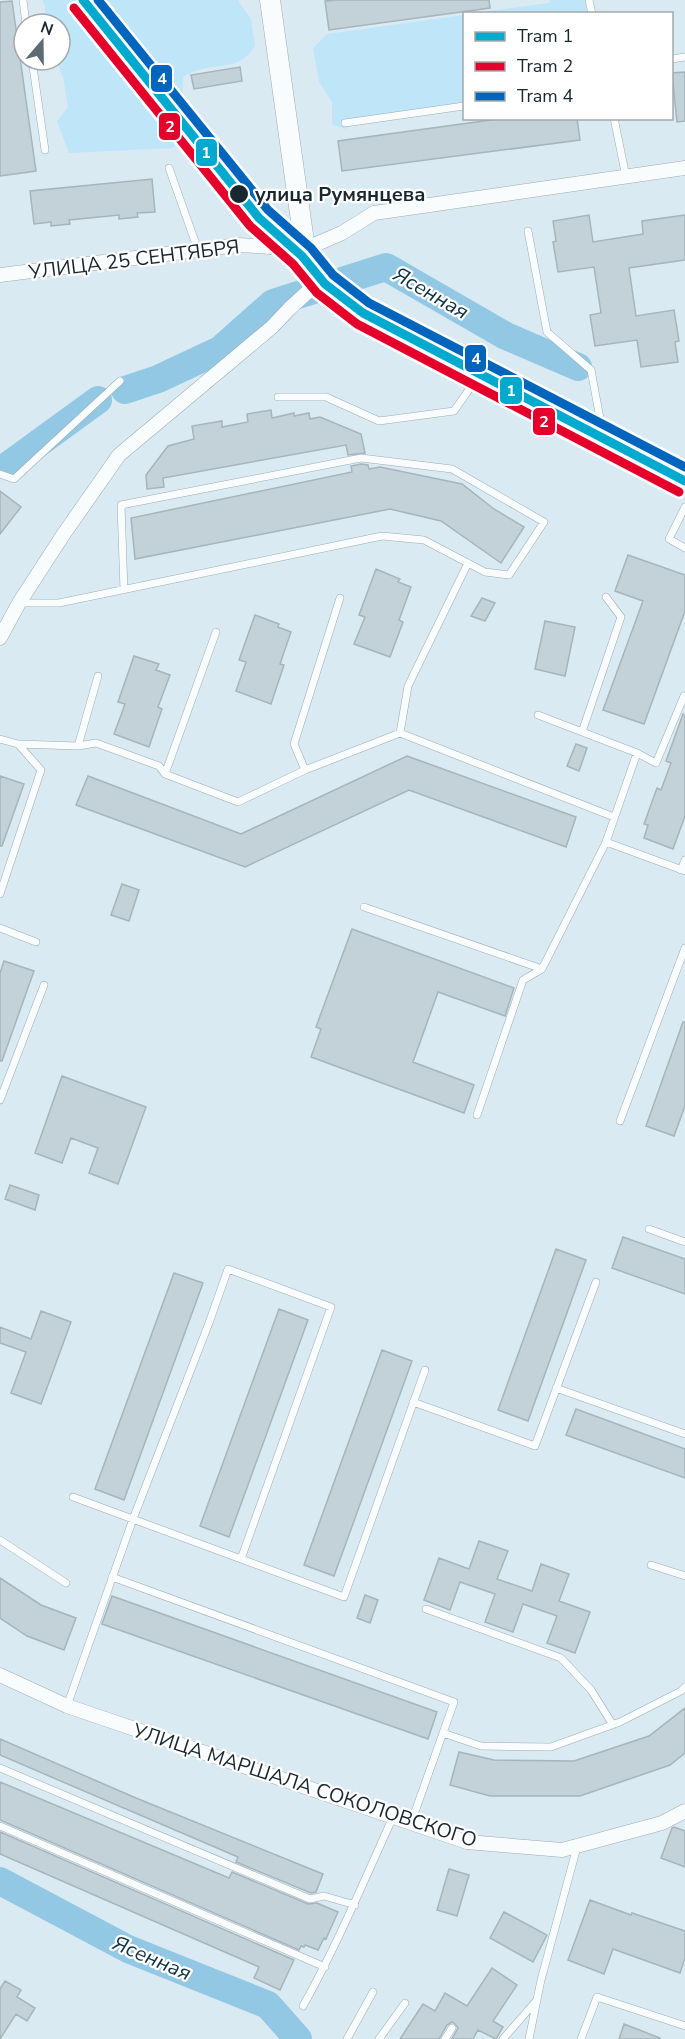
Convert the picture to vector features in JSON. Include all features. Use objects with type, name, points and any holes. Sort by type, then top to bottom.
[{"type":"main road","points":[[270,0],[305,249],[324,278],[365,308],[685,472]]},
{"type":"street","points":[[305,249],[342,233],[374,213],[685,168]]},
{"type":"street","name":"УЛИЦА 25 СЕНТЯБРЯ","points":[[0,275],[238,245],[305,249]]},
{"type":"street","points":[[0,638],[19,603],[63,535],[119,455],[272,327],[324,278]]},
{"type":"street","name":"УЛИЦА МАРШАЛА СОКОЛОВСКОГО","points":[[0,1675],[67,1706],[467,1842],[562,1850],[662,1823],[685,1811]]},
{"type":"lane","points":[[34,72],[45,150]]},
{"type":"lane","points":[[345,123],[463,106]]},
{"type":"lane","points":[[614,120],[626,177]]},
{"type":"lane","points":[[169,168],[198,250]]},
{"type":"lane","points":[[528,231],[547,332],[591,370],[602,429]]},
{"type":"lane","points":[[278,397],[326,397],[379,421],[454,411],[483,369]]},
{"type":"lane","points":[[0,474],[14,479],[120,381]]},
{"type":"lane","points":[[19,603],[59,603],[124,590],[381,536],[424,540],[485,572],[509,575],[544,522],[452,469],[361,458],[121,505],[124,590]]},
{"type":"lane","points":[[685,507],[669,539],[685,548]]},
{"type":"lane","points":[[400,734],[408,686],[468,563]]},
{"type":"lane","points":[[582,732],[621,617],[606,597]]},
{"type":"lane","points":[[305,770],[294,744],[340,598]]},
{"type":"lane","points":[[165,774],[216,632]]},
{"type":"lane","points":[[78,746],[98,676]]},
{"type":"lane","points":[[538,715],[656,762],[685,694]]},
{"type":"lane","points":[[0,739],[18,744],[78,746],[96,743],[159,766],[165,774],[238,802],[305,770],[400,734],[614,818]]},
{"type":"lane","points":[[0,894],[41,770],[18,744]]},
{"type":"lane","points":[[477,1115],[523,980],[542,969],[606,842],[637,753]]},
{"type":"lane","points":[[606,842],[683,870],[685,860]]},
{"type":"lane","points":[[364,907],[542,969]]},
{"type":"lane","points":[[0,928],[36,942]]},
{"type":"lane","points":[[620,1121],[685,948]]},
{"type":"lane","points":[[0,1100],[44,985]]},
{"type":"lane","points":[[649,1229],[685,1242]]},
{"type":"lane","points":[[67,1706],[132,1520],[210,1323],[228,1269],[331,1307],[241,1560]]},
{"type":"lane","points":[[414,1402],[535,1446],[596,1282]]},
{"type":"lane","points":[[74,1497],[344,1597],[425,1370]]},
{"type":"lane","points":[[556,1388],[685,1434]]},
{"type":"lane","points":[[0,1540],[66,1583]]},
{"type":"lane","points":[[651,1564],[685,1576]]},
{"type":"lane","points":[[112,1577],[454,1702],[411,1823]]},
{"type":"lane","points":[[426,1609],[561,1658],[591,1690],[613,1725]]},
{"type":"lane","points":[[443,1733],[481,1746],[551,1747],[613,1725],[685,1687]]},
{"type":"lane","points":[[0,1768],[310,1899],[324,1896],[355,1905]]},
{"type":"lane","points":[[303,2006],[355,1905],[393,1817]]},
{"type":"lane","points":[[0,1826],[325,1967]]},
{"type":"lane","points":[[530,2039],[541,1980],[577,1847]]},
{"type":"lane","points":[[347,2039],[373,1992]]},
{"type":"lane","points":[[581,2039],[597,1997],[685,2026]]},
{"type":"lane","points":[[503,2039],[537,2000]]},
{"type":"lane","points":[[379,2039],[405,2002]]},
{"type":"lane","points":[[445,2039],[452,2028]]},
{"type":"shaded area","points":[[42,0],[239,0],[251,19],[255,46],[242,60],[228,65],[205,68],[183,77],[181,138],[173,148],[69,153],[57,121],[68,107],[61,72],[72,72],[72,12],[45,12]]},
{"type":"shaded area","points":[[550,0],[585,0],[587,12],[481,12],[549,3]]},
{"type":"shaded area","points":[[463,15],[463,102],[363,117],[345,129],[332,124],[332,102],[319,82],[313,48],[327,34]]},
{"type":"building","points":[[489,0],[490,8],[329,30],[325,1]]},
{"type":"building","points":[[12,1],[12,72],[22,72],[36,171],[0,176],[0,2]]},
{"type":"building","points":[[240,67],[242,81],[194,89],[191,75]]},
{"type":"building","points":[[685,72],[685,121],[677,122],[673,73]]},
{"type":"building","points":[[490,120],[577,120],[580,140],[342,171],[338,141]]},
{"type":"building","points":[[152,179],[155,212],[137,213],[138,217],[119,219],[119,215],[69,220],[70,224],[51,226],[51,222],[34,224],[30,191]]},
{"type":"building","points":[[589,215],[593,242],[643,234],[642,221],[685,215],[685,260],[629,268],[636,316],[674,310],[679,341],[675,342],[678,362],[641,367],[637,340],[595,346],[590,315],[601,313],[594,267],[558,272],[553,242],[556,241],[553,221]]},
{"type":"building","points":[[271,410],[272,418],[294,413],[294,416],[309,413],[310,419],[320,417],[361,434],[365,453],[348,455],[346,445],[163,478],[164,487],[147,489],[146,475],[168,446],[194,439],[192,426],[222,421],[222,427],[248,422],[247,414]]},
{"type":"building","points":[[368,465],[369,469],[380,467],[462,484],[494,509],[524,527],[501,563],[441,521],[390,509],[135,559],[131,518],[352,472],[351,466]]},
{"type":"building","points":[[0,491],[21,507],[0,534]]},
{"type":"building","points":[[628,555],[685,575],[685,611],[644,724],[603,710],[643,601],[615,591]]},
{"type":"building","points":[[376,569],[400,579],[398,582],[411,587],[399,620],[403,622],[390,657],[354,644],[365,617],[359,615]]},
{"type":"building","points":[[482,598],[495,603],[485,621],[471,616]]},
{"type":"building","points":[[255,615],[279,624],[278,627],[291,632],[280,664],[284,665],[271,704],[236,691],[246,662],[239,660]]},
{"type":"building","points":[[545,621],[575,627],[565,676],[535,669]]},
{"type":"building","points":[[134,656],[159,664],[156,670],[170,675],[158,707],[162,709],[149,747],[114,734],[125,704],[118,702]]},
{"type":"building","points":[[683,714],[685,715],[685,816],[673,849],[644,838],[648,825],[644,824],[657,788],[661,790],[671,763],[666,761]]},
{"type":"building","points":[[576,744],[587,748],[579,771],[567,766]]},
{"type":"building","points":[[407,756],[576,817],[566,847],[409,790],[245,867],[76,805],[88,776],[241,834]]},
{"type":"building","points":[[0,776],[24,784],[2,846],[0,846]]},
{"type":"building","points":[[122,884],[139,890],[129,921],[111,915]]},
{"type":"building","points":[[352,929],[514,988],[505,1016],[438,992],[413,1062],[474,1085],[464,1113],[311,1057],[321,1029],[316,1027]]},
{"type":"building","points":[[4,961],[34,971],[2,1061],[0,1061],[0,973]]},
{"type":"building","points":[[683,1022],[685,1022],[685,1106],[674,1136],[646,1126]]},
{"type":"building","points":[[62,1076],[146,1107],[118,1184],[89,1173],[98,1148],[71,1138],[62,1163],[35,1153]]},
{"type":"building","points":[[10,1185],[39,1195],[35,1210],[5,1199]]},
{"type":"building","points":[[623,1237],[685,1259],[685,1294],[612,1268]]},
{"type":"building","points":[[556,1249],[586,1260],[528,1421],[498,1410]]},
{"type":"building","points":[[174,1273],[203,1283],[124,1500],[95,1489]]},
{"type":"building","points":[[279,1309],[308,1320],[229,1537],[200,1526]]},
{"type":"building","points":[[41,1311],[71,1322],[41,1404],[11,1393],[26,1352],[0,1343],[0,1327],[31,1339]]},
{"type":"building","points":[[382,1350],[412,1361],[334,1576],[304,1565]]},
{"type":"building","points":[[576,1409],[685,1449],[685,1478],[566,1435]]},
{"type":"building","points":[[479,1541],[508,1551],[497,1579],[532,1591],[541,1564],[569,1574],[559,1601],[590,1612],[575,1653],[547,1643],[557,1616],[523,1604],[513,1632],[485,1622],[495,1594],[460,1582],[450,1610],[424,1600],[439,1558],[469,1569]]},
{"type":"building","points":[[0,1578],[41,1605],[76,1618],[64,1650],[27,1636],[0,1618]]},
{"type":"building","points":[[365,1595],[378,1600],[370,1623],[357,1618]]},
{"type":"building","points":[[112,1596],[437,1712],[428,1739],[102,1624]]},
{"type":"building","points":[[685,1708],[685,1753],[670,1765],[580,1796],[490,1796],[450,1785],[459,1752],[494,1760],[574,1761],[649,1736]]},
{"type":"building","points":[[0,1739],[136,1798],[323,1874],[316,1892],[311,1893],[236,1862],[238,1857],[0,1755]]},
{"type":"building","points":[[0,1782],[229,1878],[232,1872],[308,1904],[317,1903],[338,1912],[326,1939],[324,1938],[318,1950],[305,1945],[299,1950],[0,1820]]},
{"type":"building","points":[[674,1827],[685,1831],[685,1867],[661,1858]]},
{"type":"building","points":[[0,1832],[294,1960],[280,1990],[254,1978],[259,1967],[0,1854]]},
{"type":"building","points":[[449,1869],[469,1875],[457,1916],[437,1910]]},
{"type":"building","points":[[590,1900],[685,1931],[685,1958],[680,1973],[613,1949],[604,1974],[568,1960]]},
{"type":"building","points":[[504,1912],[547,1935],[533,1962],[490,1938]]},
{"type":"building","points":[[492,1968],[517,1985],[493,2021],[503,2027],[496,2039],[478,2030],[473,2039],[452,2039],[458,2028],[452,2022],[447,2025],[439,2039],[400,2039],[423,2004],[435,2011],[445,1993],[467,2006]]},
{"type":"building","points":[[5,1981],[21,1990],[17,1997],[35,2008],[27,2021],[16,2014],[0,2039],[0,1989]]},
{"type":"building","points":[[624,2024],[660,2038],[660,2039],[619,2039]]},
{"type":"waterway","name":"Ясенная","points":[[125,390],[158,379],[220,350],[273,303],[386,267],[506,336],[578,367]]},
{"type":"waterway","name":"Ясенная","points":[[10,464],[98,400]]},
{"type":"waterway","name":"Ясенная","points":[[0,1881],[128,1949],[268,2005],[298,2039]]},
{"type":"tram line","name":"1","points":[[83,0],[259,218],[302,256],[325,284],[363,313],[685,481]]},
{"type":"tram line","name":"4","points":[[98,0],[268,210],[311,248],[333,275],[369,303],[685,467]]},
{"type":"tram line","name":"2","points":[[74,8],[250,226],[293,264],[317,293],[357,324],[679,492]]},
{"type":"place","name":"улица Румянцева","points":[[239,194]]}]
